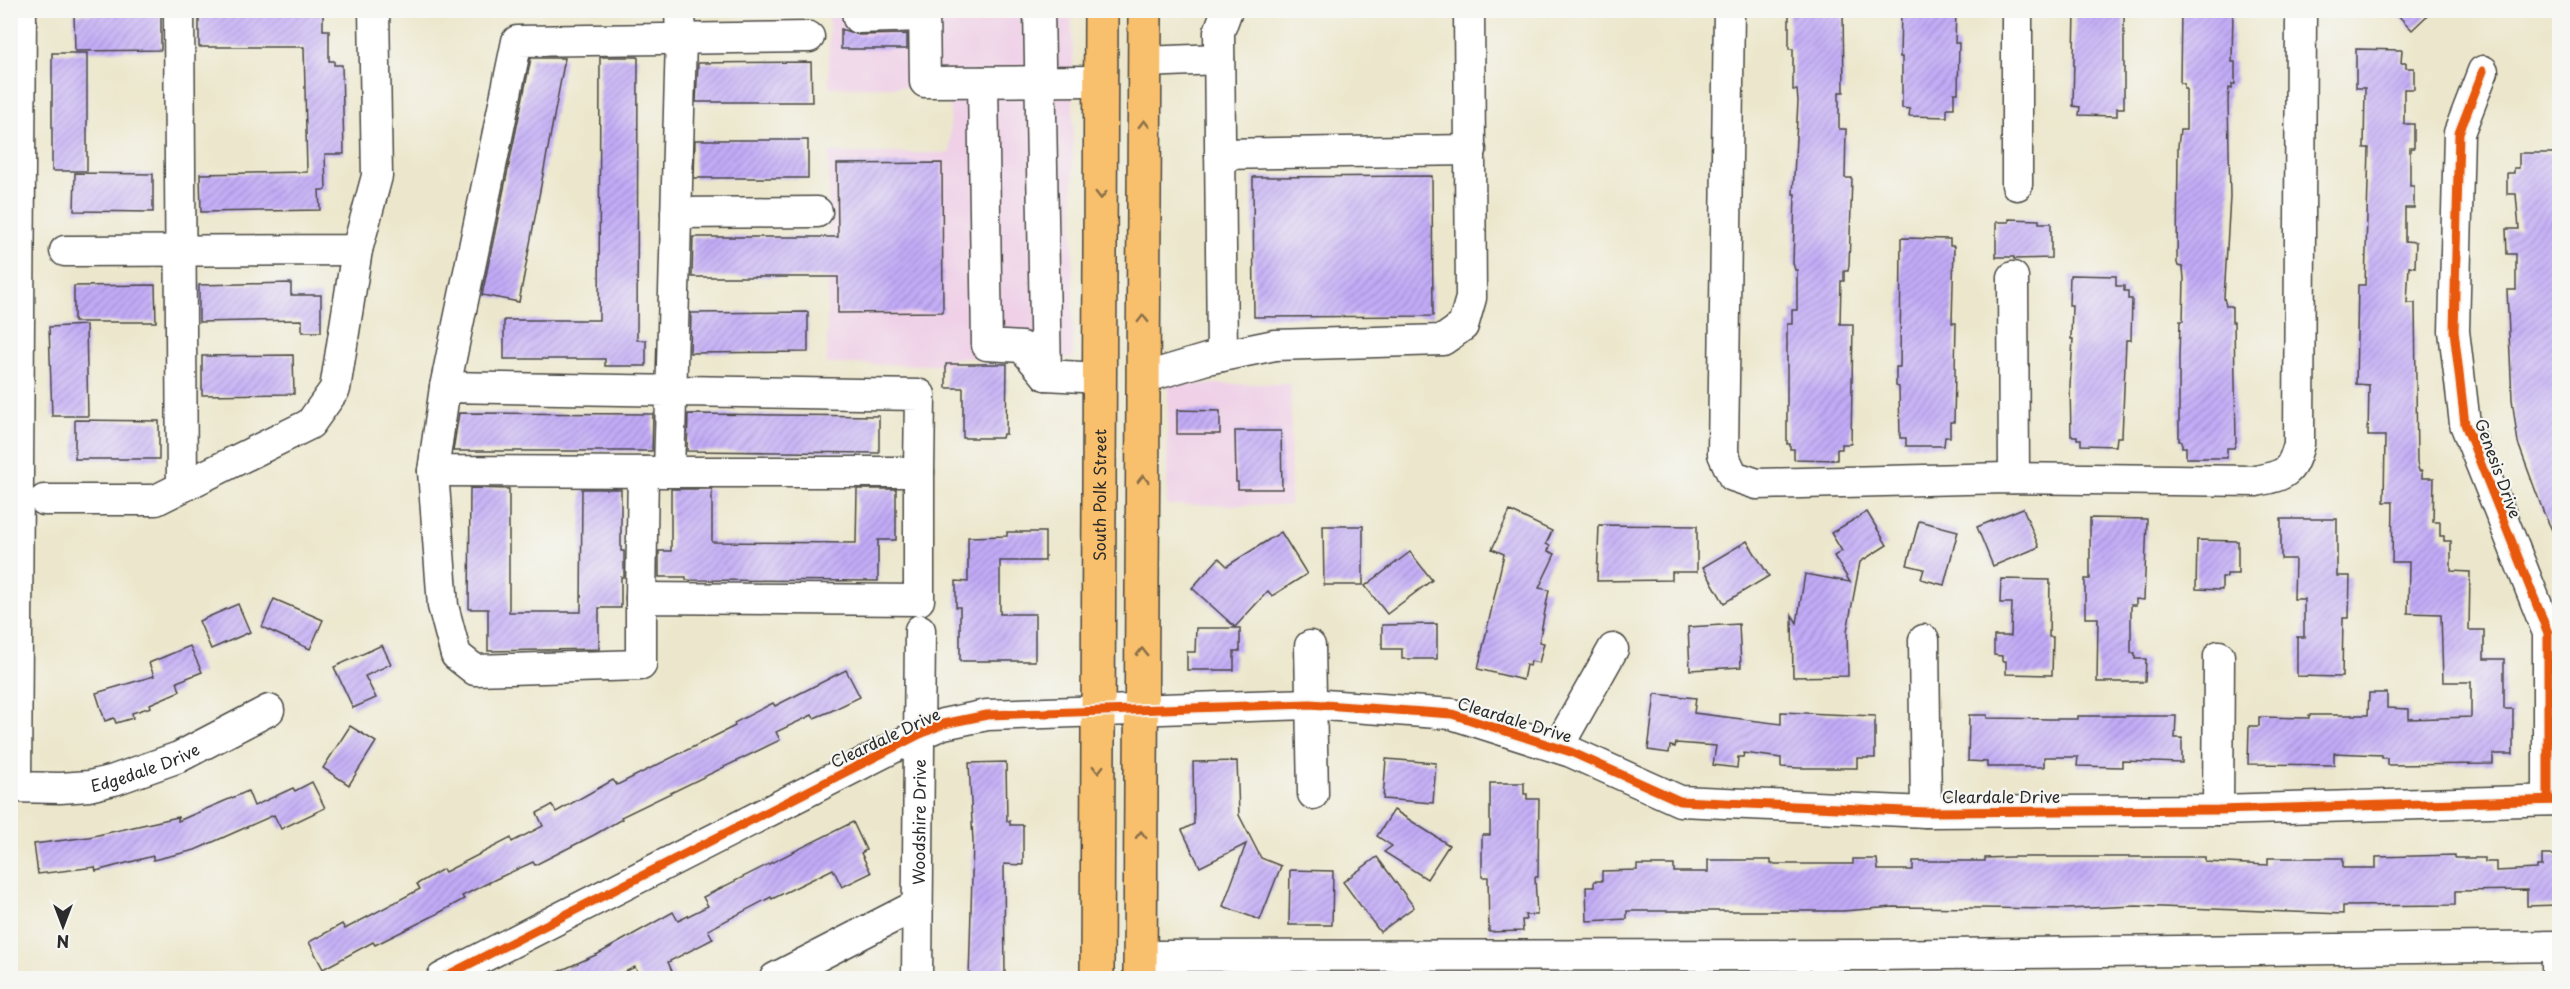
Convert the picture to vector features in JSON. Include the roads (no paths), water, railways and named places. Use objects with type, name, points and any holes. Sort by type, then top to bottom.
[{"type":"main road","name":"South Polk Street","points":[[1097,978],[1101,10]]},
{"type":"main road","points":[[1140,967],[1145,10]]},
{"type":"main road","points":[[1100,378],[1143,378]]},
{"type":"street","points":[[13,787],[21,10]]},
{"type":"street","points":[[179,10],[182,487]]},
{"type":"street","points":[[44,500],[156,500],[310,424],[335,389],[357,250],[377,176],[374,10]]},
{"type":"street","points":[[857,10],[858,18],[924,13],[925,82],[1101,81]]},
{"type":"street","points":[[1039,10],[1046,375]]},
{"type":"street","points":[[1222,356],[1219,32],[1227,10]]},
{"type":"street","points":[[1143,378],[1222,356],[1275,345],[1443,340],[1463,326],[1471,298],[1469,10]]},
{"type":"street","points":[[1729,10],[1723,454],[1733,476],[1757,484],[2013,478],[2256,481],[2285,472],[2294,463],[2299,444],[2301,10]]},
{"type":"street","points":[[2017,10],[2017,185]]},
{"type":"street","points":[[681,25],[671,391],[656,472],[641,598],[641,665],[475,670],[456,655],[443,606],[433,471],[445,387],[517,40],[681,25],[809,37]]},
{"type":"street","points":[[1144,62],[1219,59]]},
{"type":"street","name":"Genesis Drive","points":[[2483,71],[2459,133],[2454,331],[2465,424],[2548,633],[2554,800]]},
{"type":"street","points":[[983,82],[987,345],[1022,347],[1046,375],[1100,378]]},
{"type":"street","points":[[1220,154],[1471,150]]},
{"type":"street","points":[[676,213],[817,212]]},
{"type":"street","points":[[65,251],[357,250]]},
{"type":"street","points":[[2013,277],[2013,478]]},
{"type":"street","points":[[445,387],[920,395],[919,600],[641,598]]},
{"type":"street","points":[[433,471],[919,472]]},
{"type":"street","name":"Woodshire Drive","points":[[917,978],[920,630]]},
{"type":"street","points":[[1923,640],[1926,812]]},
{"type":"street","points":[[1310,646],[1313,794]]},
{"type":"street","points":[[1558,747],[1614,650]]},
{"type":"street","points":[[2218,810],[2219,656]]},
{"type":"street","name":"Cleardale Drive","points":[[442,978],[490,968],[920,734],[943,724],[987,715],[1310,704],[1452,714],[1558,747],[1680,801],[1926,812],[2218,810],[2554,800]]},
{"type":"street","name":"Edgedale Drive","points":[[13,787],[89,786],[114,780],[179,757],[269,710]]},
{"type":"street","points":[[774,978],[917,905]]},
{"type":"street","points":[[1140,967],[2558,946],[2557,978]]}]
